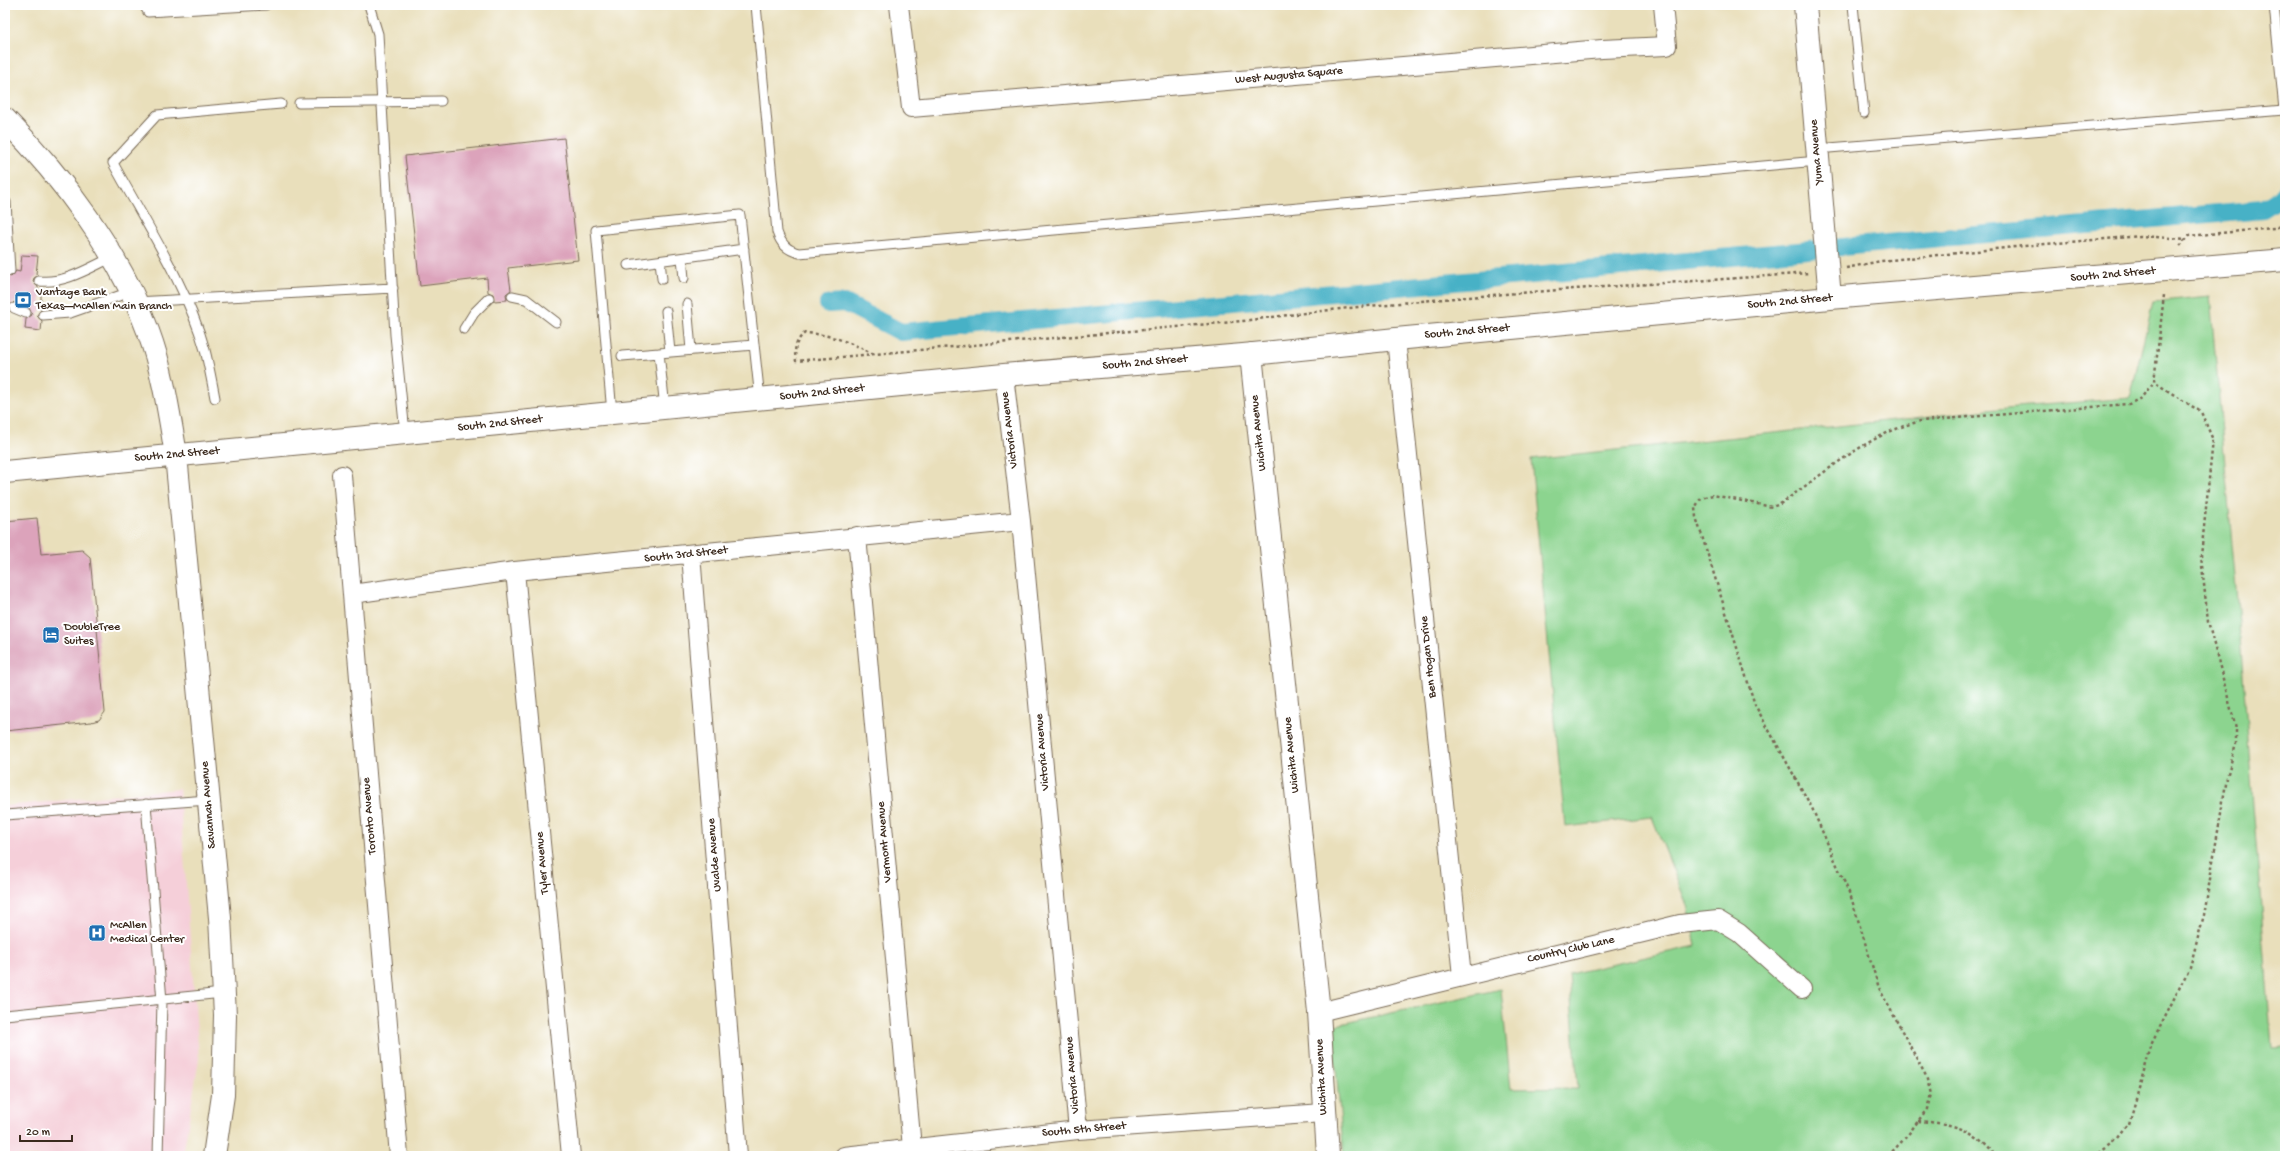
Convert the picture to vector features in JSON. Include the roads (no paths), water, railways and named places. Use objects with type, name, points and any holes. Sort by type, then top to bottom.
[{"type":"main road","name":"Yuma Avenue","points":[[1805,5],[1825,240],[1830,269],[1830,298]]},
{"type":"main road","name":"Savannah Avenue","points":[[5,119],[36,150],[80,206],[113,257],[148,330],[165,390],[176,455],[220,918],[223,993],[223,1095],[214,1156]]},
{"type":"main road","name":"South 2nd Street","points":[[5,472],[1004,375],[1251,354],[1830,298],[2285,260]]},
{"type":"main road","name":"Wichita Avenue","points":[[1251,354],[1318,1012],[1328,1156]]},
{"type":"street","name":"West Augusta Square","points":[[899,5],[911,108],[1594,50],[1667,46],[1663,5]]},
{"type":"street","name":"Ben Hogan Drive","points":[[1396,339],[1462,976]]},
{"type":"street","name":"Victoria Avenue","points":[[1004,375],[1021,521],[1078,1130]]},
{"type":"street","name":"Toronto Avenue","points":[[342,475],[399,1156]]},
{"type":"street","name":"South 3rd Street","points":[[352,594],[515,570],[1021,521]]},
{"type":"street","name":"Vermont Avenue","points":[[857,536],[912,1148]]},
{"type":"street","name":"Uvalde Avenue","points":[[691,554],[738,1156]]},
{"type":"street","name":"Tyler Avenue","points":[[515,570],[571,1156]]},
{"type":"street","name":"Country Club Lane","points":[[1318,1012],[1680,924],[1718,920],[1739,933],[1802,989]]},
{"type":"street","name":"South 5th Street","points":[[844,1156],[1078,1130],[1324,1113]]},
{"type":"lane","points":[[144,5],[148,12],[266,5]]},
{"type":"lane","points":[[369,5],[378,34],[393,288],[405,433]]},
{"type":"lane","points":[[756,5],[777,232],[785,246],[799,252],[2284,110],[2274,5]]},
{"type":"lane","points":[[1853,5],[1864,113]]},
{"type":"lane","points":[[299,103],[441,101]]},
{"type":"lane","points":[[215,398],[205,349],[186,300],[113,163],[157,115],[281,104]]},
{"type":"lane","points":[[6,202],[10,271]]},
{"type":"lane","points":[[612,413],[596,230],[740,215],[760,399]]},
{"type":"lane","points":[[628,265],[744,250]]},
{"type":"lane","points":[[38,281],[51,282],[65,280],[113,257]]},
{"type":"lane","points":[[682,258],[684,278]]},
{"type":"lane","points":[[660,261],[662,279]]},
{"type":"lane","points":[[43,315],[70,313],[132,297],[186,300],[393,288]]},
{"type":"lane","points":[[512,296],[526,299],[556,322]]},
{"type":"lane","points":[[464,329],[474,313],[489,298]]},
{"type":"lane","points":[[687,304],[691,350]]},
{"type":"lane","points":[[14,308],[26,313]]},
{"type":"lane","points":[[666,311],[670,352]]},
{"type":"lane","points":[[622,356],[754,345]]},
{"type":"lane","points":[[659,353],[665,408]]},
{"type":"lane","points":[[5,815],[208,800]]},
{"type":"lane","points":[[146,804],[162,1001],[158,1156]]},
{"type":"lane","points":[[5,1015],[162,1001],[223,993]]},
{"type":"waterway","points":[[828,304],[845,303],[901,332],[2263,209],[2280,198],[2285,192]]},
{"type":"place","name":"Vantage Bank Texas—McAllen Main Branch","points":[[23,300]]},
{"type":"place","name":"DoubleTree Suites","points":[[51,635]]},
{"type":"place","name":"McAllen Medical Center","points":[[97,933]]}]
